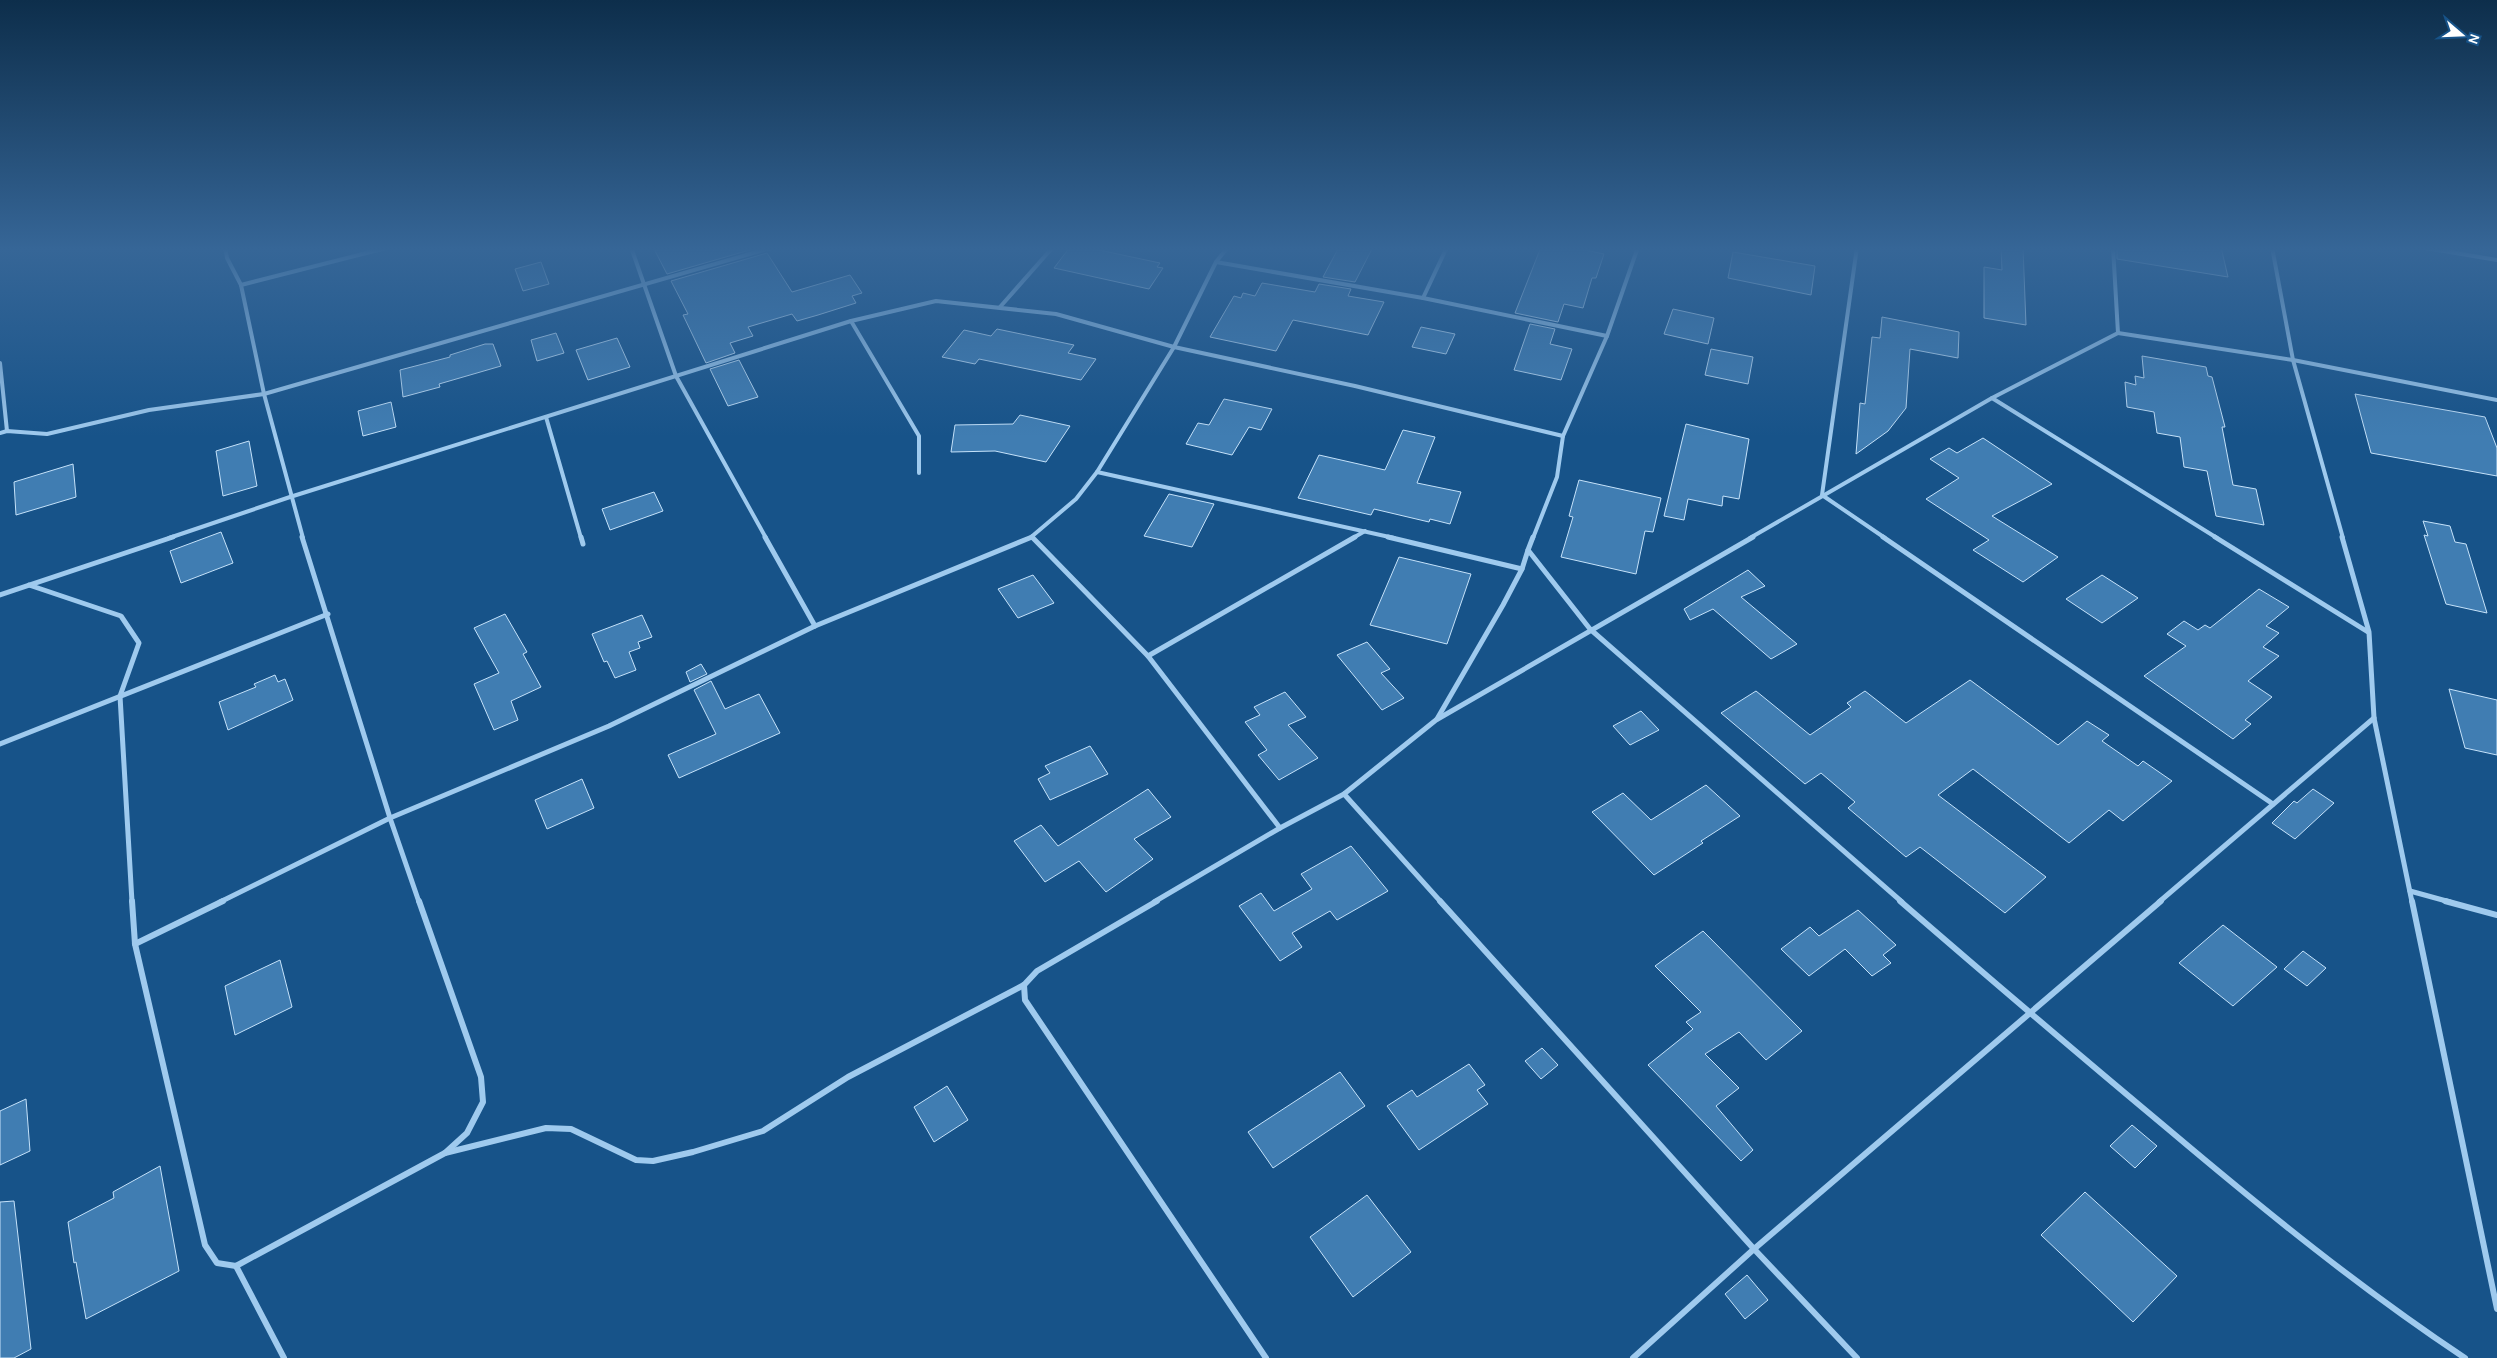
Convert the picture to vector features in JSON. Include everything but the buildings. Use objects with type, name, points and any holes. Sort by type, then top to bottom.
[{"type":"street","points":[[29,585],[121,616],[139,643],[120,696],[135,944],[205,1246],[217,1263],[236,1266],[444,1153],[467,1133],[483,1102],[481,1077],[390,818],[290,497],[246,310]]},
{"type":"street","points":[[0,433],[7,431],[47,434],[149,410],[264,394],[557,310]]},
{"type":"street","points":[[654,310],[676,376],[815,626]]},
{"type":"street","points":[[0,595],[290,497],[851,320],[894,310]]},
{"type":"street","points":[[1022,310],[1056,314],[1174,347],[1354,386],[1563,436]]},
{"type":"street","points":[[135,944],[390,818],[609,726],[815,626],[1032,537],[1076,499],[1096,472],[1174,347],[1192,310]]},
{"type":"street","points":[[1483,310],[1607,336]]},
{"type":"street","points":[[1436,720],[1522,569],[1557,477],[1563,436],[1607,336],[1616,310]]},
{"type":"street","points":[[1822,495],[1848,310]]},
{"type":"street","points":[[2117,310],[2118,333]]},
{"type":"street","points":[[2284,310],[2293,360],[2369,632],[2374,718],[2497,1309]]},
{"type":"street","points":[[851,320],[919,436],[919,474]]},
{"type":"street","points":[[444,1153],[546,1128],[571,1128],[636,1160],[653,1161],[693,1152],[763,1131],[848,1077],[1024,985],[1036,971],[1280,828],[1344,794],[1436,720],[1590,629],[1992,398],[2118,333],[2293,360],[2497,400]]},
{"type":"street","points":[[0,363],[7,431]]},
{"type":"street","points":[[1992,398],[2369,632]]},
{"type":"street","points":[[546,417],[583,544]]},
{"type":"street","points":[[1096,472],[1365,530],[1522,569]]},
{"type":"street","points":[[1822,495],[2273,804]]},
{"type":"street","points":[[1148,656],[1365,530]]},
{"type":"street","points":[[1032,537],[1148,656],[1280,828]]},
{"type":"street","points":[[1528,550],[1590,629],[2030,1013],[2239,1189],[2352,1279],[2465,1358]]},
{"type":"street","points":[[0,744],[328,614]]},
{"type":"street","points":[[1633,1358],[1754,1249],[2374,718]]},
{"type":"street","points":[[1344,794],[1754,1249],[1857,1358]]},
{"type":"street","points":[[2410,890],[2497,915]]},
{"type":"street","points":[[1024,985],[1025,1000],[1266,1358]]},
{"type":"street","points":[[236,1266],[284,1358]]}]
